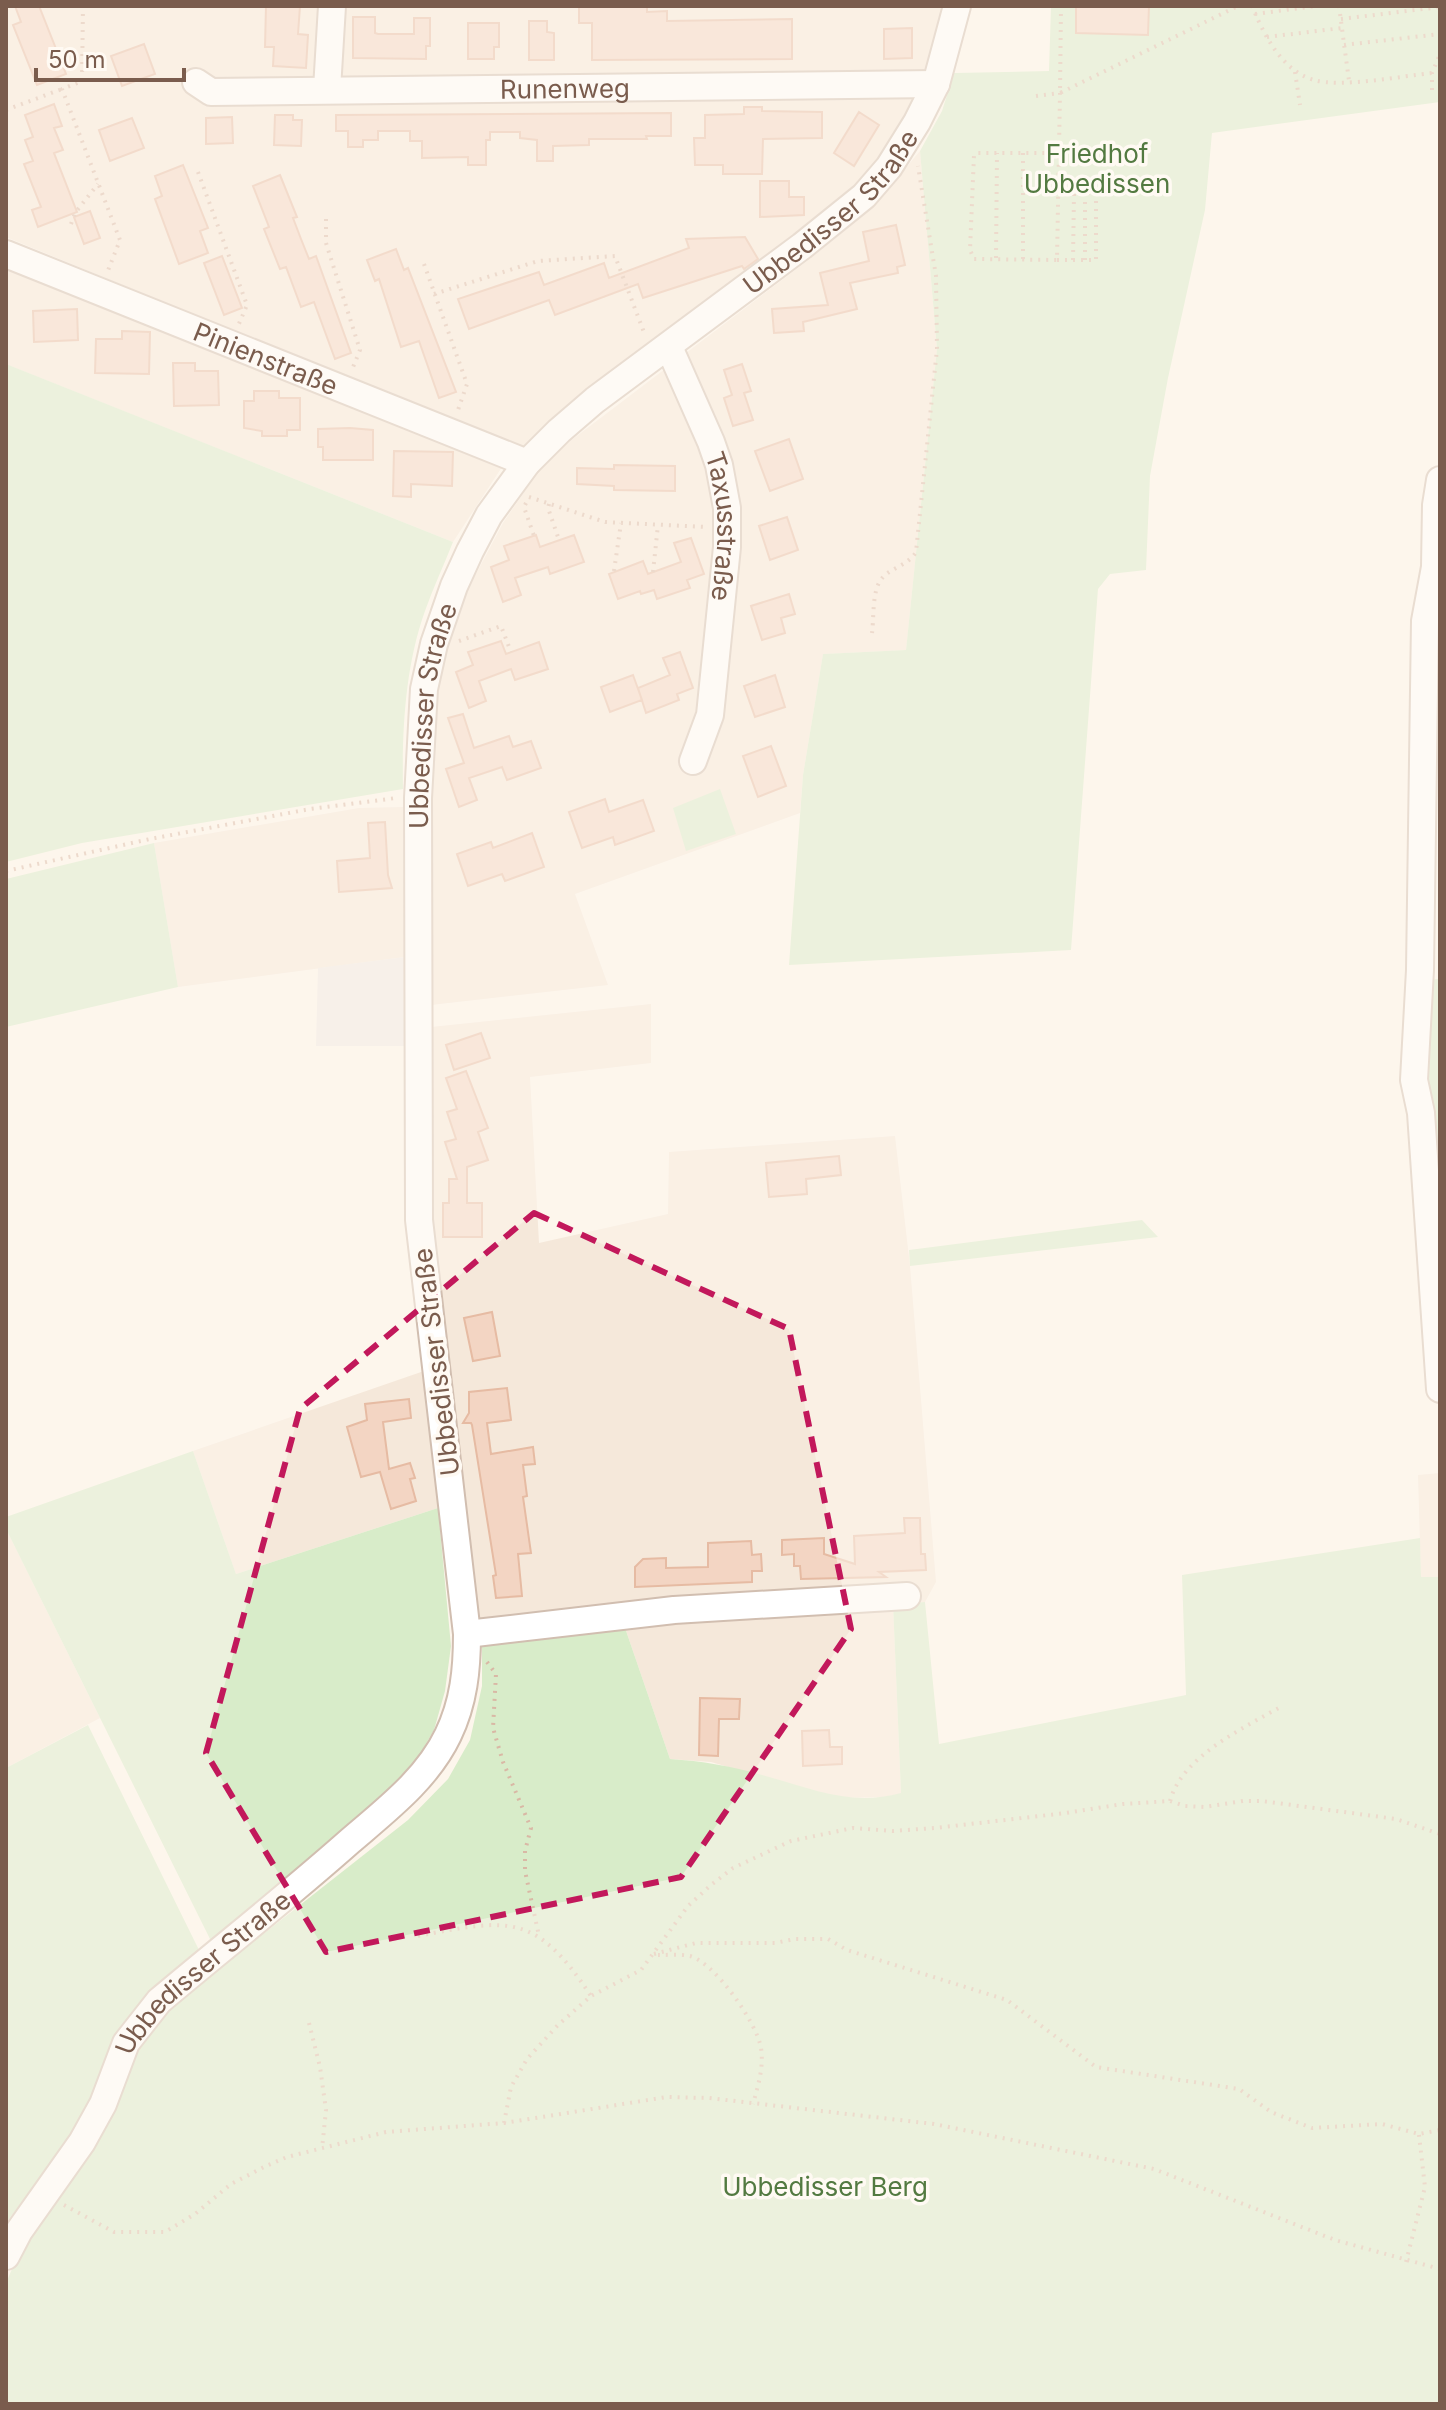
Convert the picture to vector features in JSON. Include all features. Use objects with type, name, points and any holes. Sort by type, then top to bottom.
[{"type":"street","points":[[327,89],[332,6]]},
{"type":"street","name":"Ubbedisser Straße","points":[[6,2256],[95,2120],[126,2043],[159,2001],[397,1801],[425,1771],[447,1738],[463,1694],[467,1634],[419,1220],[418,798],[424,689],[434,644],[454,586],[489,515],[527,463],[559,431],[595,400],[864,196],[889,167],[936,84],[957,6]]},
{"type":"street","name":"Runenweg","points":[[196,82],[211,92],[936,84]]},
{"type":"street","name":"Pinienstraße","points":[[6,254],[527,463]]},
{"type":"street","name":"Taxusstraße","points":[[661,352],[719,465],[728,528],[710,715],[693,761]]},
{"type":"street","points":[[1440,480],[1436,505],[1435,567],[1425,621],[1420,970],[1414,1080],[1421,1113],[1440,1389]]},
{"type":"street","points":[[467,1634],[674,1610],[907,1596]]},
{"type":"path","points":[[6,110],[82,81],[83,6]]},
{"type":"path","points":[[1057,260],[1061,6]]},
{"type":"path","points":[[1036,96],[1060,93],[1238,6]]},
{"type":"path","points":[[1252,6],[1267,37],[1284,61],[1315,80],[1349,81],[1432,73]]},
{"type":"path","points":[[1255,14],[1316,6]]},
{"type":"path","points":[[1339,6],[1349,81]]},
{"type":"path","points":[[1341,19],[1440,7]]},
{"type":"path","points":[[1267,37],[1342,28]]},
{"type":"path","points":[[1344,45],[1440,34]]},
{"type":"path","points":[[1432,90],[1432,73],[1440,54]]},
{"type":"path","points":[[1295,69],[1300,105]]},
{"type":"path","points":[[62,89],[120,240],[100,290]]},
{"type":"path","points":[[872,633],[876,591],[881,578],[912,559],[916,552],[937,349],[936,276],[926,205],[916,156],[906,140]]},
{"type":"path","points":[[1059,153],[978,153],[972,161],[970,250],[974,259],[1096,260],[1096,193],[1059,193]]},
{"type":"path","points":[[996,259],[997,153]]},
{"type":"path","points":[[1023,153],[1023,259]]},
{"type":"path","points":[[198,172],[247,305],[231,343]]},
{"type":"path","points":[[71,224],[75,213],[98,184]]},
{"type":"path","points":[[1073,260],[1074,193]]},
{"type":"path","points":[[1085,193],[1085,260]]},
{"type":"path","points":[[326,219],[326,243],[360,350],[345,389]]},
{"type":"path","points":[[434,294],[538,261],[615,256],[661,352]]},
{"type":"path","points":[[424,264],[467,384],[450,431]]},
{"type":"path","points":[[534,536],[524,507],[529,497],[605,522],[728,528]]},
{"type":"path","points":[[549,504],[558,537]]},
{"type":"path","points":[[614,571],[621,523]]},
{"type":"path","points":[[653,572],[658,525]]},
{"type":"path","points":[[434,644],[445,646],[501,626],[511,652]]},
{"type":"path","points":[[6,871],[89,851],[310,809],[384,798],[418,798]]},
{"type":"path","points":[[496,1674],[493,1728],[503,1762],[531,1828],[525,1851],[525,1871],[539,1936]]},
{"type":"path","points":[[1170,1801],[1173,1787],[1211,1747],[1282,1706]]},
{"type":"path","points":[[504,2123],[511,2087],[527,2059],[558,2025],[591,1996],[641,1970],[688,1906],[711,1885],[733,1868],[791,1841],[853,1828],[893,1831],[935,1828],[1170,1801],[1204,1807],[1262,1801],[1396,1819],[1440,1834]]},
{"type":"path","points":[[418,1936],[487,1925],[514,1925],[539,1936],[569,1963],[591,1996]]},
{"type":"path","points":[[652,1954],[696,1943],[828,1939],[847,1950],[1007,2000],[1096,2067],[1239,2089],[1271,2112],[1312,2128],[1382,2124],[1419,2134],[1440,2130]]},
{"type":"path","points":[[652,1954],[690,1956],[706,1966],[737,2001],[761,2046],[761,2076],[753,2104]]},
{"type":"path","points":[[309,2023],[326,2110],[322,2149]]},
{"type":"path","points":[[44,2195],[114,2232],[165,2232],[195,2214],[231,2184],[287,2157],[386,2132],[504,2123],[667,2097],[709,2098],[934,2124],[1154,2169],[1335,2240],[1440,2269]]},
{"type":"path","points":[[1406,2262],[1425,2187],[1419,2134]]},
{"type":"highlighted area","points":[[534,1213],[789,1329],[851,1629],[681,1877],[326,1952],[206,1753],[300,1409]]},
{"type":"shaded area","points":[[6,6],[945,6],[939,37],[913,104],[895,139],[859,188],[668,332],[584,391],[521,449],[6,237]]},
{"type":"shaded area","points":[[920,151],[937,349],[906,650],[823,654],[803,775],[800,813],[575,894],[608,985],[431,1005],[432,747],[442,662],[467,591],[503,523],[538,472],[569,442],[811,258],[873,207]]},
{"type":"shaded area","points":[[6,264],[502,467],[453,542],[8,365]]},
{"type":"shaded area","points":[[403,807],[405,957],[178,987],[154,843],[359,808]]},
{"type":"shaded area","points":[[405,957],[406,1046],[316,1046],[318,968]]},
{"type":"shaded area","points":[[651,1004],[651,1063],[530,1077],[539,1243],[668,1214],[669,1152],[895,1136],[910,1266],[936,1582],[925,1602],[893,1604],[901,1794],[836,1798],[711,1762],[670,1759],[623,1622],[482,1642],[430,1223],[431,1027]]},
{"type":"shaded area","points":[[424,1371],[438,1508],[236,1574],[193,1451]]},
{"type":"shaded area","points":[[1440,1473],[1440,1577],[1421,1578],[1418,1475]]},
{"type":"shaded area","points":[[6,1529],[100,1718],[6,1768]]},
{"type":"green space","name":"Friedhof Ubbedissen","points":[[1051,6],[1440,6],[1440,102],[1212,133],[1205,210],[1150,476],[1146,570],[1110,574],[1098,589],[1071,950],[789,965],[803,775],[823,654],[906,650],[937,349],[920,151],[942,111],[954,73],[1049,71]]},
{"type":"green space","points":[[6,364],[453,542],[425,611],[413,654],[404,722],[403,789],[82,843],[6,862]]},
{"type":"green space","points":[[720,789],[736,834],[686,851],[673,808]]},
{"type":"green space","points":[[154,843],[178,987],[6,1027],[6,879]]},
{"type":"green space","points":[[1440,979],[1440,1292],[1425,1050],[1425,980]]},
{"type":"green space","points":[[1142,1220],[1158,1237],[910,1266],[909,1250]]},
{"type":"green space","points":[[193,1451],[236,1574],[438,1508],[451,1646],[445,1691],[434,1730],[413,1766],[382,1799],[211,1941],[6,1529],[6,1517]]},
{"type":"green space","name":"Ubbedisser Berg","points":[[1420,1538],[1421,1577],[1440,1577],[1440,2404],[6,2404],[7,2281],[20,2249],[107,2126],[136,2049],[154,2024],[183,1997],[408,1820],[448,1779],[470,1740],[482,1686],[482,1642],[623,1622],[670,1759],[739,1769],[830,1794],[882,1797],[901,1793],[893,1604],[925,1602],[939,1744],[1186,1695],[1182,1575]]},
{"type":"green space","points":[[88,1725],[199,1950],[135,2009],[115,2037],[80,2124],[6,2223],[6,1768]]},
{"type":"building","points":[[15,6],[39,6],[66,74],[37,85],[13,25],[21,22]]},
{"type":"building","points":[[266,6],[300,6],[298,34],[308,35],[306,68],[273,66],[274,47],[265,47]]},
{"type":"building","points":[[579,6],[647,6],[647,12],[667,11],[667,21],[792,19],[792,59],[592,60],[592,23],[579,23]]},
{"type":"building","points":[[1076,6],[1149,6],[1148,35],[1076,33]]},
{"type":"building","points":[[353,17],[375,17],[375,33],[378,34],[414,34],[414,18],[430,18],[430,46],[426,46],[426,59],[353,58]]},
{"type":"building","points":[[529,21],[547,21],[547,32],[554,33],[554,60],[529,60]]},
{"type":"building","points":[[468,23],[499,23],[499,47],[494,47],[494,59],[468,59]]},
{"type":"building","points":[[912,28],[912,58],[884,59],[884,29]]},
{"type":"building","points":[[144,44],[155,74],[122,86],[111,56]]},
{"type":"building","points":[[54,104],[62,126],[54,128],[63,150],[54,153],[77,212],[38,227],[32,210],[41,207],[24,164],[33,161],[25,140],[33,137],[25,115]]},
{"type":"building","points":[[744,107],[762,107],[762,111],[822,112],[822,138],[763,139],[762,174],[723,174],[723,165],[695,165],[694,138],[705,138],[705,115],[744,114]]},
{"type":"building","points":[[859,112],[879,125],[854,166],[834,153]]},
{"type":"building","points":[[671,113],[671,136],[589,139],[589,145],[553,146],[553,161],[537,161],[537,140],[520,138],[520,132],[490,132],[490,140],[486,140],[486,165],[468,165],[468,157],[422,158],[422,141],[410,141],[410,131],[378,131],[378,140],[363,140],[363,147],[348,147],[348,131],[336,131],[336,115]]},
{"type":"building","points":[[275,115],[293,115],[293,120],[302,120],[301,146],[274,145]]},
{"type":"building","points":[[232,117],[233,143],[206,144],[206,118]]},
{"type":"building","points":[[132,118],[144,148],[110,161],[99,130]]},
{"type":"building","points":[[183,165],[208,228],[200,231],[208,253],[179,264],[155,199],[162,196],[155,176]]},
{"type":"building","points":[[280,175],[297,217],[293,218],[301,239],[309,259],[316,256],[351,353],[335,359],[314,302],[301,307],[286,267],[280,269],[264,229],[269,227],[253,186]]},
{"type":"building","points":[[760,181],[789,181],[789,197],[804,197],[804,215],[760,217]]},
{"type":"building","points":[[90,211],[100,238],[84,244],[74,217]]},
{"type":"building","points":[[896,225],[905,265],[897,267],[898,273],[850,283],[857,309],[803,322],[804,331],[774,333],[772,309],[828,305],[820,273],[869,261],[863,232]]},
{"type":"building","points":[[745,237],[758,259],[744,269],[742,266],[643,298],[638,284],[555,315],[549,300],[469,329],[458,299],[539,272],[544,285],[604,263],[609,278],[689,248],[686,239]]},
{"type":"building","points":[[396,249],[404,270],[408,268],[456,392],[439,398],[419,341],[401,347],[379,279],[375,281],[367,260]]},
{"type":"building","points":[[222,256],[242,308],[224,315],[204,263]]},
{"type":"building","points":[[77,309],[78,340],[34,342],[33,311]]},
{"type":"building","points":[[122,331],[150,332],[149,374],[95,373],[96,339],[122,339]]},
{"type":"building","points":[[173,363],[195,363],[195,371],[218,371],[219,405],[174,406]]},
{"type":"building","points":[[742,364],[751,391],[744,393],[753,420],[733,426],[724,398],[732,395],[724,370]]},
{"type":"building","points":[[254,391],[279,391],[279,398],[300,398],[300,430],[287,430],[287,436],[262,436],[262,431],[244,428],[244,401],[254,401]]},
{"type":"building","points":[[318,429],[373,430],[373,460],[323,460],[323,447],[318,447]]},
{"type":"building","points":[[789,439],[803,479],[770,491],[755,451]]},
{"type":"building","points":[[394,451],[453,452],[452,486],[411,484],[411,497],[393,496]]},
{"type":"building","points":[[614,465],[675,466],[675,491],[614,490],[614,486],[577,484],[577,468],[614,469]]},
{"type":"building","points":[[787,517],[798,550],[770,560],[759,526]]},
{"type":"building","points":[[536,535],[540,547],[574,535],[584,562],[550,574],[548,567],[515,578],[521,595],[503,602],[491,567],[509,560],[504,546]]},
{"type":"building","points":[[691,538],[704,574],[687,580],[690,588],[657,599],[654,590],[641,594],[640,591],[618,599],[609,574],[643,561],[648,574],[681,562],[674,543]]},
{"type":"building","points":[[789,594],[795,614],[781,618],[785,633],[762,640],[751,606]]},
{"type":"building","points":[[501,641],[506,654],[539,642],[548,669],[515,680],[511,669],[479,681],[486,701],[469,708],[456,672],[473,665],[468,652]]},
{"type":"building","points":[[680,652],[693,688],[677,694],[679,700],[646,713],[638,688],[670,675],[663,658]]},
{"type":"building","points":[[633,675],[642,700],[610,712],[601,687]]},
{"type":"building","points":[[775,675],[785,707],[755,717],[744,686]]},
{"type":"building","points":[[463,714],[474,748],[509,736],[513,747],[531,741],[541,768],[507,780],[502,767],[469,778],[477,800],[459,807],[446,769],[464,763],[448,718]]},
{"type":"building","points":[[771,746],[786,786],[758,797],[743,756]]},
{"type":"building","points":[[605,799],[609,812],[643,800],[654,831],[615,845],[613,837],[582,848],[569,812]]},
{"type":"building","points":[[385,822],[388,875],[392,888],[339,892],[337,861],[370,858],[368,823]]},
{"type":"building","points":[[532,833],[544,867],[505,881],[502,874],[468,886],[457,854],[491,842],[493,848]]},
{"type":"building","points":[[481,1033],[490,1058],[454,1070],[446,1045]]},
{"type":"building","points":[[466,1071],[488,1128],[478,1132],[488,1160],[467,1167],[467,1203],[482,1203],[482,1237],[443,1237],[443,1203],[449,1203],[449,1179],[457,1179],[445,1142],[456,1139],[447,1112],[457,1109],[446,1078]]},
{"type":"building","points":[[839,1156],[841,1175],[806,1179],[807,1194],[769,1197],[766,1163]]},
{"type":"building","points":[[492,1312],[500,1356],[473,1361],[464,1318]]},
{"type":"building","points":[[507,1388],[511,1420],[487,1423],[491,1454],[533,1447],[535,1464],[523,1465],[527,1496],[523,1497],[531,1553],[518,1554],[522,1596],[496,1598],[493,1576],[496,1575],[472,1425],[463,1423],[469,1413],[469,1392]]},
{"type":"building","points":[[409,1399],[411,1418],[383,1422],[389,1469],[410,1463],[415,1478],[410,1479],[416,1501],[391,1509],[380,1472],[361,1477],[347,1427],[367,1420],[365,1404]]},
{"type":"building","points":[[904,1518],[920,1518],[921,1554],[925,1554],[926,1570],[879,1572],[886,1577],[801,1579],[800,1566],[794,1566],[794,1554],[782,1555],[782,1540],[824,1538],[824,1554],[855,1564],[854,1536],[905,1533]]},
{"type":"building","points":[[751,1541],[752,1555],[761,1554],[762,1571],[752,1571],[752,1582],[635,1587],[635,1567],[643,1559],[666,1558],[666,1568],[708,1567],[708,1543]]},
{"type":"building","points":[[700,1698],[740,1699],[739,1719],[719,1719],[718,1756],[699,1755]]},
{"type":"building","points":[[829,1730],[830,1747],[842,1747],[842,1764],[803,1766],[802,1731]]}]
